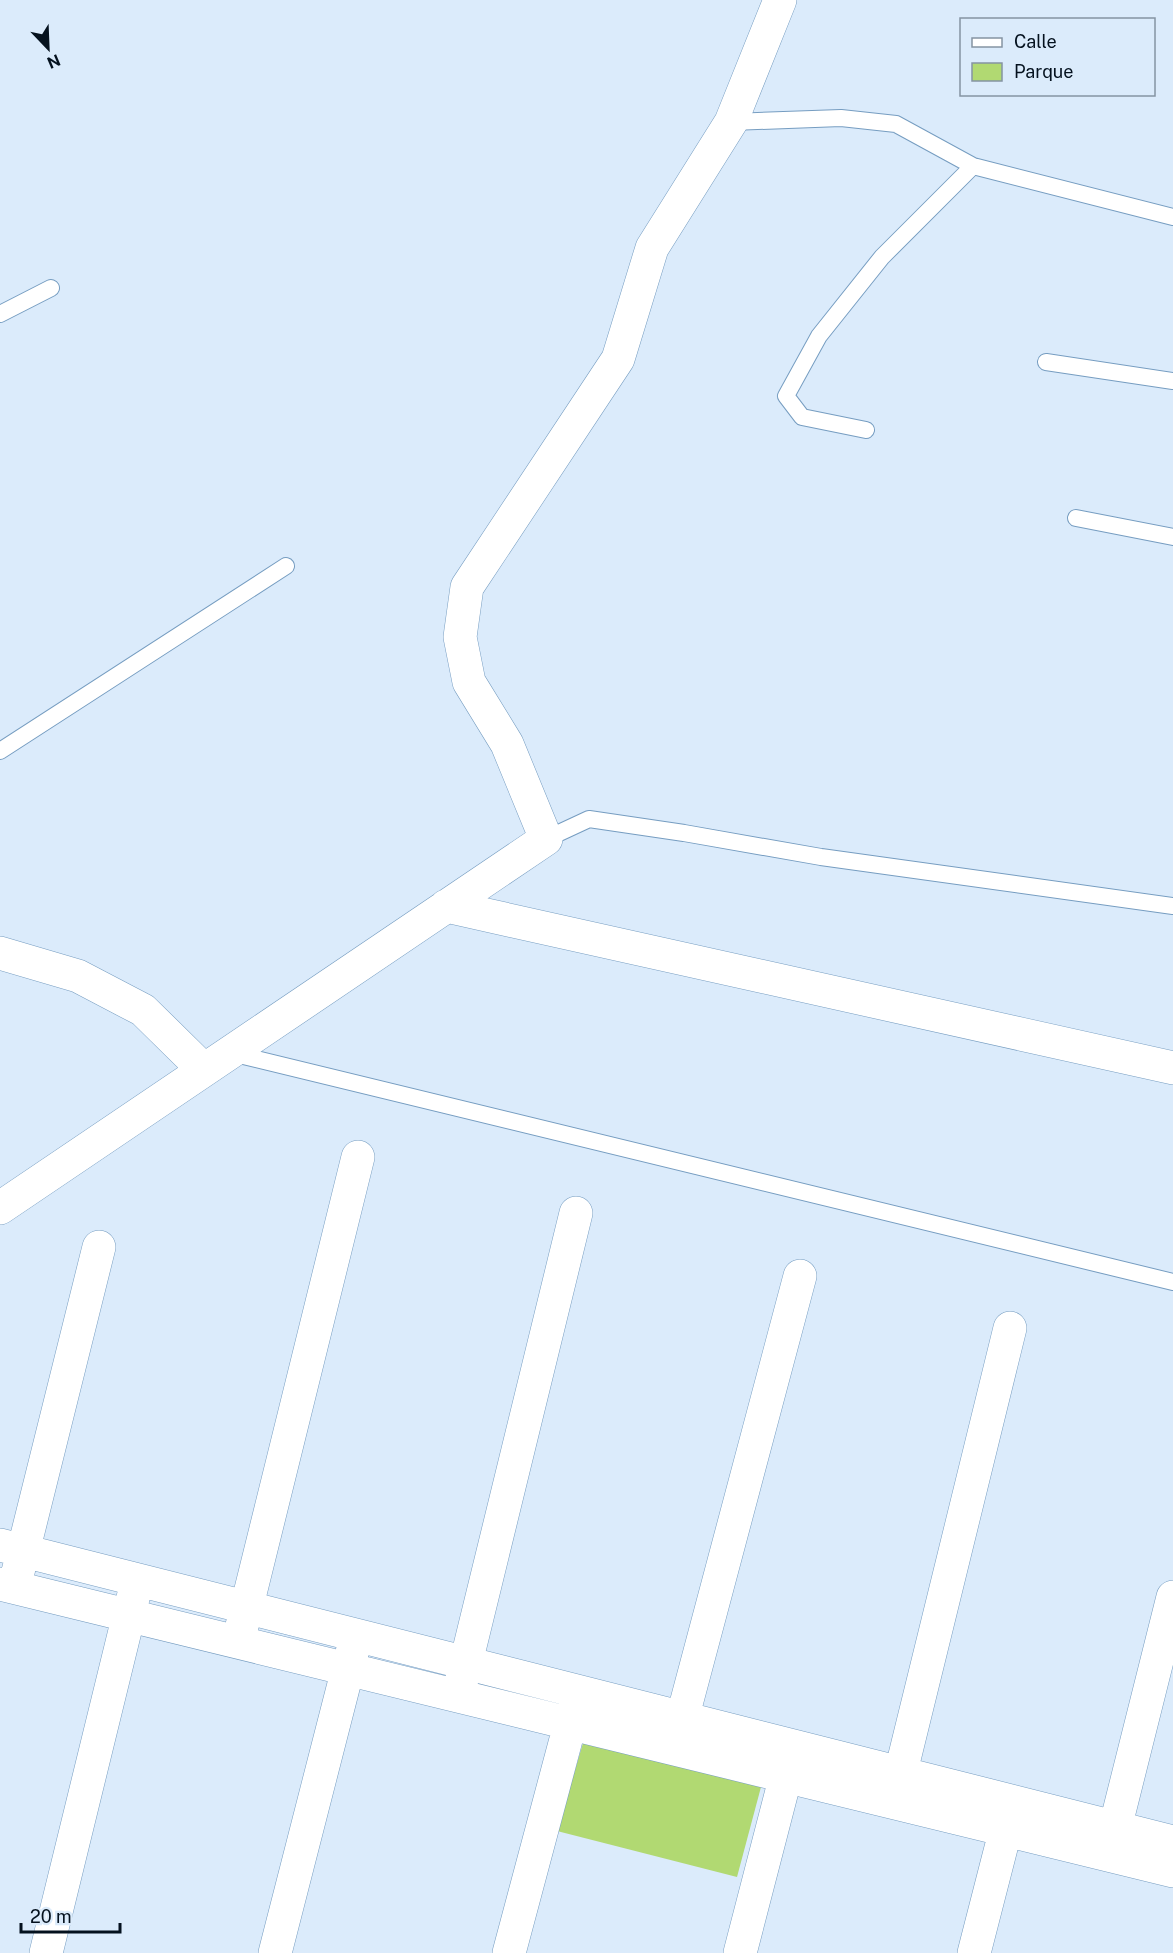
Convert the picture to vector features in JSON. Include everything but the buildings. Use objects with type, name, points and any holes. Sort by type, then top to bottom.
[{"type":"street","points":[[0,1208],[546,838],[507,744],[469,682],[460,637],[467,587],[618,359],[652,248],[731,122],[780,0]]},
{"type":"street","points":[[446,906],[1173,1068]]},
{"type":"street","points":[[0,953],[78,976],[142,1010],[217,1061]]},
{"type":"street","points":[[238,1642],[358,1157]]},
{"type":"street","points":[[458,1696],[576,1213]]},
{"type":"street","points":[[99,1247],[11,1548],[7,1585],[674,1749],[790,1761]]},
{"type":"street","points":[[674,1749],[800,1276]]},
{"type":"street","points":[[897,1788],[1010,1328]]},
{"type":"street","points":[[11,1548],[683,1718],[790,1761],[1112,1841],[1173,1871]]},
{"type":"street","points":[[46,1953],[138,1580]]},
{"type":"street","points":[[1112,1841],[1173,1597]]},
{"type":"street","points":[[275,1953],[357,1635]]},
{"type":"street","points":[[508,1953],[579,1692]]},
{"type":"street","points":[[740,1953],[790,1761]]},
{"type":"street","points":[[974,1953],[1010,1816]]},
{"type":"street","points":[[1112,1841],[1173,1842]]},
{"type":"lane","points":[[731,122],[841,118],[896,124],[973,166],[1173,217]]},
{"type":"lane","points":[[866,430],[802,417],[786,396],[819,336],[882,257],[973,166]]},
{"type":"lane","points":[[0,314],[51,288]]},
{"type":"lane","points":[[1046,362],[1173,381]]},
{"type":"lane","points":[[1076,518],[1173,537]]},
{"type":"lane","points":[[0,751],[286,566]]},
{"type":"lane","points":[[546,838],[589,819],[821,857],[1173,906]]},
{"type":"lane","points":[[217,1061],[1173,1281]]},
{"type":"green space","points":[[583,1743],[761,1787],[737,1877],[557,1831]]}]
